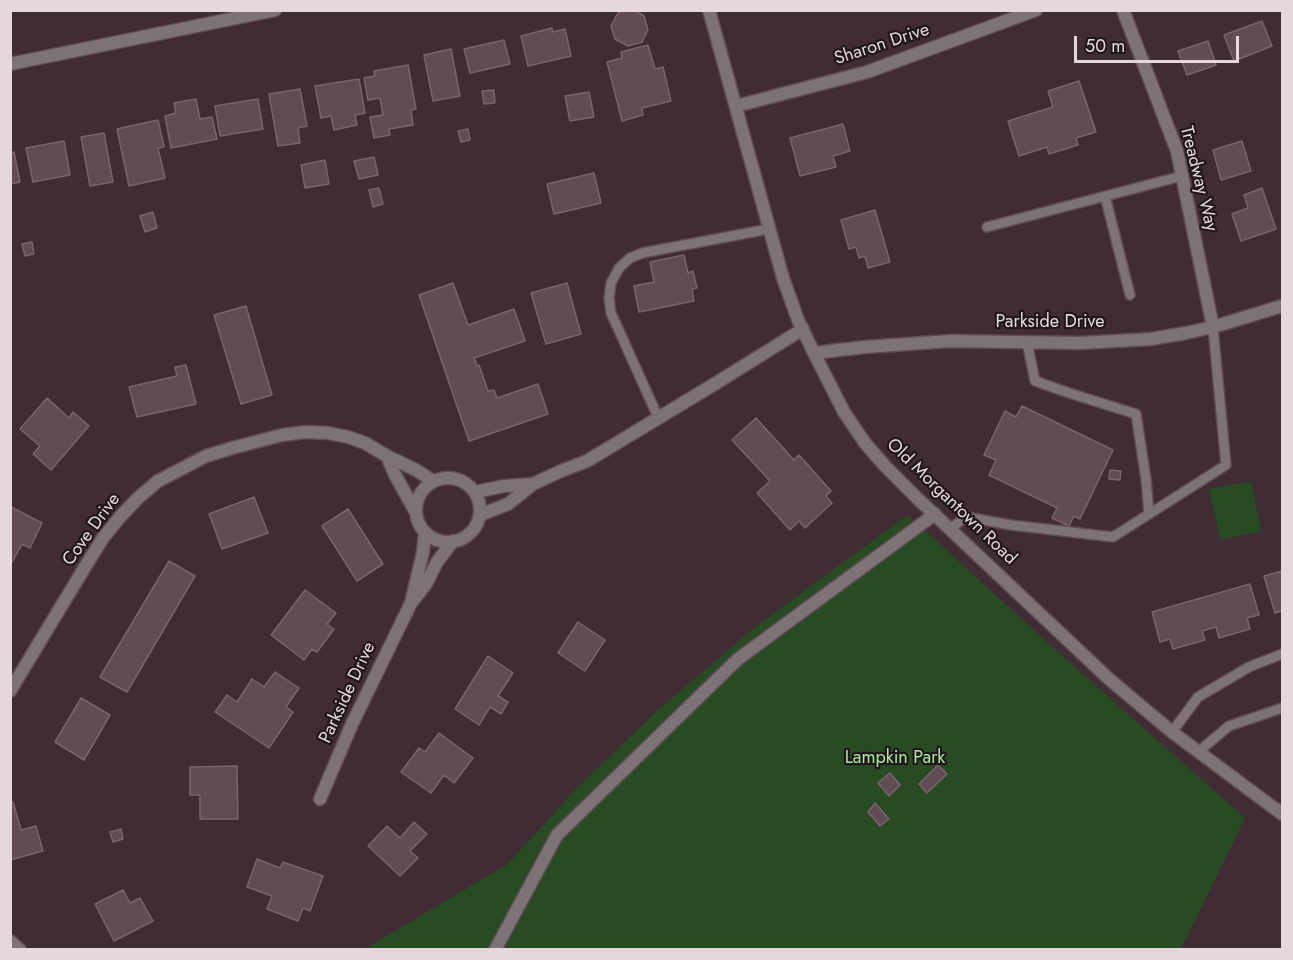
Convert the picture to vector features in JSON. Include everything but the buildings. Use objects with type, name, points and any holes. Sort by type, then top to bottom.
[{"type":"street","points":[[10,64],[275,10]]},
{"type":"street","name":"Old Morgantown Road","points":[[709,10],[783,278],[814,353],[844,411],[865,443],[885,466],[950,529],[1140,706],[1282,814]]},
{"type":"street","name":"Sharon Drive","points":[[736,106],[867,72],[1036,10]]},
{"type":"street","name":"Treadway Way","points":[[1123,10],[1177,151],[1213,327]]},
{"type":"street","name":"Parkside Drive","points":[[814,353],[950,341],[1080,343],[1151,339],[1213,327],[1282,306]]},
{"type":"street","points":[[453,541],[434,539],[418,523],[417,499],[423,489],[433,481],[456,478],[467,483],[475,492],[480,503],[480,515],[508,504],[533,484],[587,461],[803,329]]},
{"type":"street","name":"Cove Drive","points":[[10,691],[103,538],[120,517],[158,481],[206,456],[282,435],[306,432],[328,433],[365,443],[433,481]]},
{"type":"street","points":[[387,456],[416,511]]},
{"type":"street","points":[[475,492],[504,486],[533,484]]},
{"type":"street","points":[[495,950],[558,835],[738,659],[935,514]]},
{"type":"street","name":"Parkside Drive","points":[[320,798],[352,724],[411,603],[453,541],[458,541],[468,535],[476,526],[480,515]]},
{"type":"street","name":"Parkside Drive","points":[[411,603],[423,552],[425,532]]},
{"type":"street","points":[[10,941],[20,950]]},
{"type":"lane","points":[[987,227],[1182,176]]},
{"type":"lane","points":[[1105,196],[1130,295]]},
{"type":"lane","points":[[658,417],[611,313],[609,298],[611,283],[619,268],[630,258],[642,253],[769,229]]},
{"type":"lane","points":[[950,529],[966,517],[1011,525],[1113,537],[1226,465],[1213,327]]},
{"type":"lane","points":[[1027,342],[1035,381],[1136,414],[1149,514]]},
{"type":"lane","points":[[1172,732],[1198,697],[1249,667],[1282,654]]},
{"type":"lane","points":[[1198,752],[1229,726],[1282,708]]},
{"type":"green space","points":[[1251,481],[1261,531],[1220,540],[1209,489]]},
{"type":"green space","name":"Lampkin Park","points":[[908,515],[1245,818],[1181,949],[363,950],[508,864],[574,791],[658,710],[758,625]]}]
